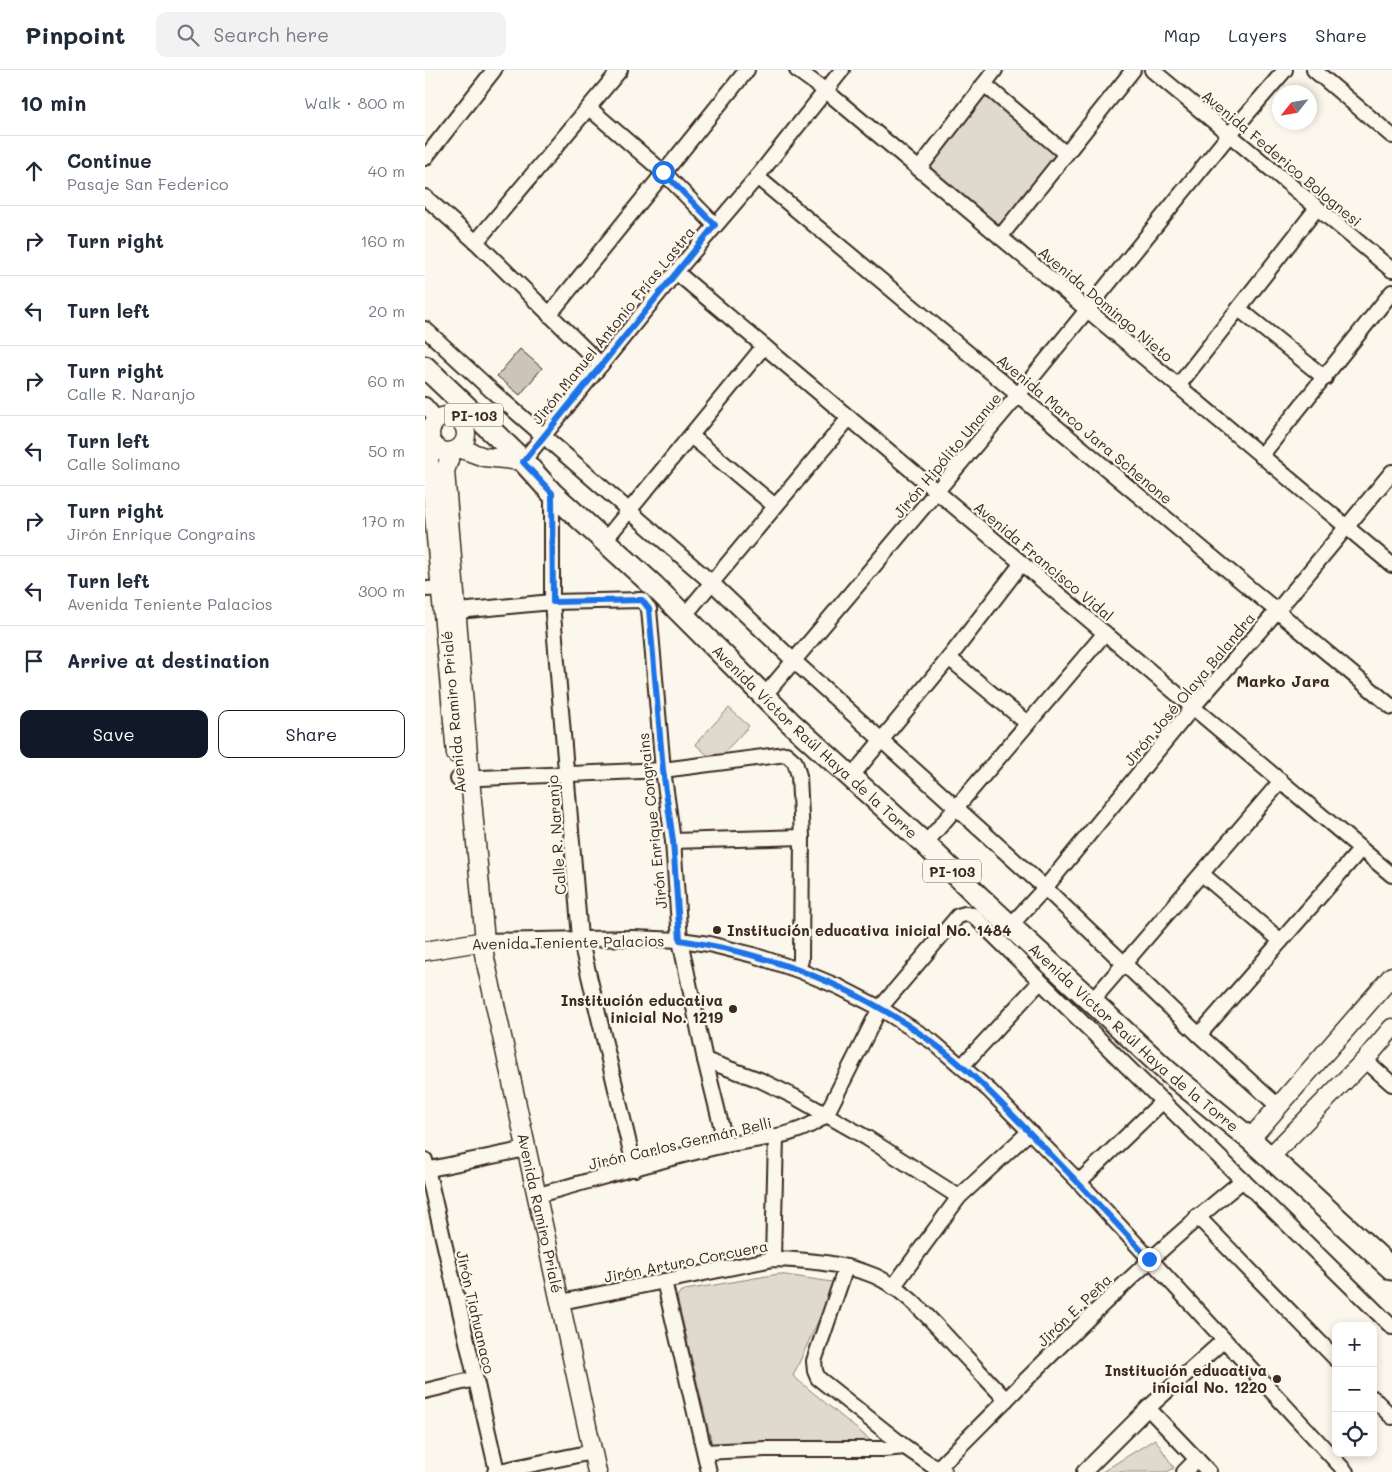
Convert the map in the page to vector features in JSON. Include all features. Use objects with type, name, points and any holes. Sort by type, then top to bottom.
[{"type":"main road","name":"Avenida Víctor Raúl Haya de la Torre","points":[[425,367],[523,462],[552,493],[605,540],[764,696],[925,844],[1010,926],[1168,1072],[1250,1139],[1392,1269]]},
{"type":"street","points":[[425,158],[493,70]]},
{"type":"street","points":[[476,242],[620,70]]},
{"type":"street","points":[[549,315],[747,70]]},
{"type":"street","name":"Avenida Domingo Nieto","points":[[797,70],[826,91],[1392,565]]},
{"type":"street","name":"Jirón Manuel Antonio Frías Lastra","points":[[523,462],[842,70]]},
{"type":"street","points":[[919,169],[995,70]]},
{"type":"street","points":[[1000,237],[1133,70]]},
{"type":"street","name":"Avenida Federico Bolognesi","points":[[1152,70],[1392,270]]},
{"type":"street","name":"Jirón Hipólito Unanue","points":[[764,696],[1018,395],[1229,135],[1285,70]]},
{"type":"street","points":[[1314,70],[1392,136]]},
{"type":"street","points":[[984,84],[1066,154]]},
{"type":"street","points":[[589,108],[663,172],[715,225]]},
{"type":"street","name":"Avenida Marco Jara Schenone","points":[[757,176],[1392,707]]},
{"type":"street","points":[[425,197],[476,242],[601,365]]},
{"type":"street","points":[[1177,386],[1317,208]]},
{"type":"street","name":"Avenida Francisco Vidal","points":[[676,272],[1392,875]]},
{"type":"street","points":[[1261,456],[1392,292]]},
{"type":"street","points":[[1239,309],[1325,378]]},
{"type":"street","points":[[425,329],[543,436],[712,583],[794,661],[1045,888],[1199,1035],[1279,1106]]},
{"type":"street","points":[[605,540],[764,346]]},
{"type":"street","points":[[459,400],[432,424],[430,438],[433,444],[445,452],[459,445],[481,422]]},
{"type":"street","points":[[425,405],[440,417],[457,418],[466,429],[459,445]]},
{"type":"street","points":[[684,616],[849,418]]},
{"type":"street","points":[[691,436],[775,506]]},
{"type":"street","name":"Avenida Ramiro Prialé","points":[[430,438],[429,461],[440,588],[451,612],[464,778],[481,946],[538,1195],[597,1472]]},
{"type":"street","points":[[459,445],[484,458],[523,462]]},
{"type":"street","name":"Avenida Ramiro Prialé","points":[[440,588],[445,471],[459,445]]},
{"type":"street","name":"Jirón José Olaya Balandra","points":[[1010,926],[1045,888],[1193,707],[1277,611],[1392,472]]},
{"type":"street","name":"Calle R. Naranjo","points":[[552,493],[553,602],[581,938],[635,1169]]},
{"type":"street","points":[[851,777],[949,658],[1022,563]]},
{"type":"street","name":"Jirón Enrique Congrains","points":[[553,602],[642,600],[649,609],[663,770],[673,841],[680,940],[705,1060],[726,1145]]},
{"type":"street","points":[[451,612],[553,602]]},
{"type":"street","points":[[925,844],[1105,634]]},
{"type":"street","points":[[949,658],[1027,723]]},
{"type":"street","points":[[464,778],[663,770],[786,754],[795,762],[799,776],[802,837],[801,960],[799,970]]},
{"type":"street","points":[[1092,1002],[1281,781]]},
{"type":"street","points":[[673,841],[802,837]]},
{"type":"street","points":[[1199,1035],[1361,849]]},
{"type":"street","points":[[1201,874],[1281,941]]},
{"type":"street","points":[[826,1115],[881,1008],[958,916],[965,914],[973,915],[1392,1327]]},
{"type":"street","name":"Avenida Teniente Palacios","points":[[425,951],[581,938],[680,940],[709,944],[753,955],[799,970],[881,1008],[933,1042],[990,1091],[1079,1182],[1346,1472]]},
{"type":"street","points":[[1250,1139],[1392,976]]},
{"type":"street","points":[[962,1066],[1040,982]]},
{"type":"street","points":[[1270,1157],[1365,1060],[1392,1028]]},
{"type":"street","points":[[705,1060],[760,1080],[826,1115],[867,1138],[959,1197]]},
{"type":"street","points":[[1365,1060],[1392,1084]]},
{"type":"street","points":[[1079,1182],[1163,1102]]},
{"type":"street","name":"Jirón Carlos Germán Belli","points":[[538,1195],[726,1145],[776,1137],[814,1124],[826,1115]]},
{"type":"street","points":[[893,1286],[959,1197],[1029,1132]]},
{"type":"street","points":[[773,1259],[776,1137]]},
{"type":"street","points":[[426,1167],[526,1148]]},
{"type":"street","name":"Jirón Tiahuanaco","points":[[426,1167],[496,1472]]},
{"type":"street","name":"Jirón E. Peña","points":[[939,1471],[1006,1400],[1149,1259],[1197,1216],[1243,1180]]},
{"type":"street","points":[[1197,1216],[1332,1355]]},
{"type":"street","name":"Jirón Arturo Corcuera","points":[[561,1302],[773,1259],[801,1260],[846,1267],[876,1276],[893,1286],[921,1310],[1006,1400]]},
{"type":"street","points":[[846,1267],[815,1360],[815,1371],[819,1378],[905,1447],[939,1471]]},
{"type":"street","points":[[664,1281],[709,1472]]},
{"type":"street","points":[[1084,1472],[1149,1408],[1224,1340]]},
{"type":"street","points":[[425,1390],[475,1379]]},
{"type":"street","points":[[1377,1402],[1392,1417]]},
{"type":"street","points":[[1149,1408],[1209,1472]]},
{"type":"street","points":[[705,1452],[905,1447]]},
{"type":"street","points":[[496,1472],[592,1452]]},
{"type":"street","points":[[1184,1472],[1197,1459]]},
{"type":"shaded area","points":[[984,84],[1056,154],[993,232],[919,169]]},
{"type":"shaded area","points":[[729,708],[749,726],[715,762],[695,744]]},
{"type":"shaded area","points":[[779,1274],[832,1282],[834,1286],[793,1376],[876,1445],[713,1449],[677,1297],[680,1292],[685,1290]]},
{"type":"shaded area","points":[[1155,1439],[1174,1468],[1167,1472],[1102,1472]]},
{"type":"building","points":[[520,349],[542,368],[520,395],[497,376]]},
{"type":"place","name":"Institución educativa inicial No. 1484","points":[[717,930]]},
{"type":"place","name":"Institución educativa inicial No. 1219","points":[[733,1009]]},
{"type":"place","name":"Institución educativa inicial No. 1220","points":[[1277,1379]]},
{"type":"district","name":"Marko Jara","points":[[1283,680]]},
{"type":"route","points":[[663,172],[715,225],[523,462],[552,493],[553,602],[642,600],[649,609],[663,770],[673,841],[680,940],[709,944],[753,955],[799,970],[881,1008],[933,1042],[990,1091],[1079,1182],[1149,1259]]}]
